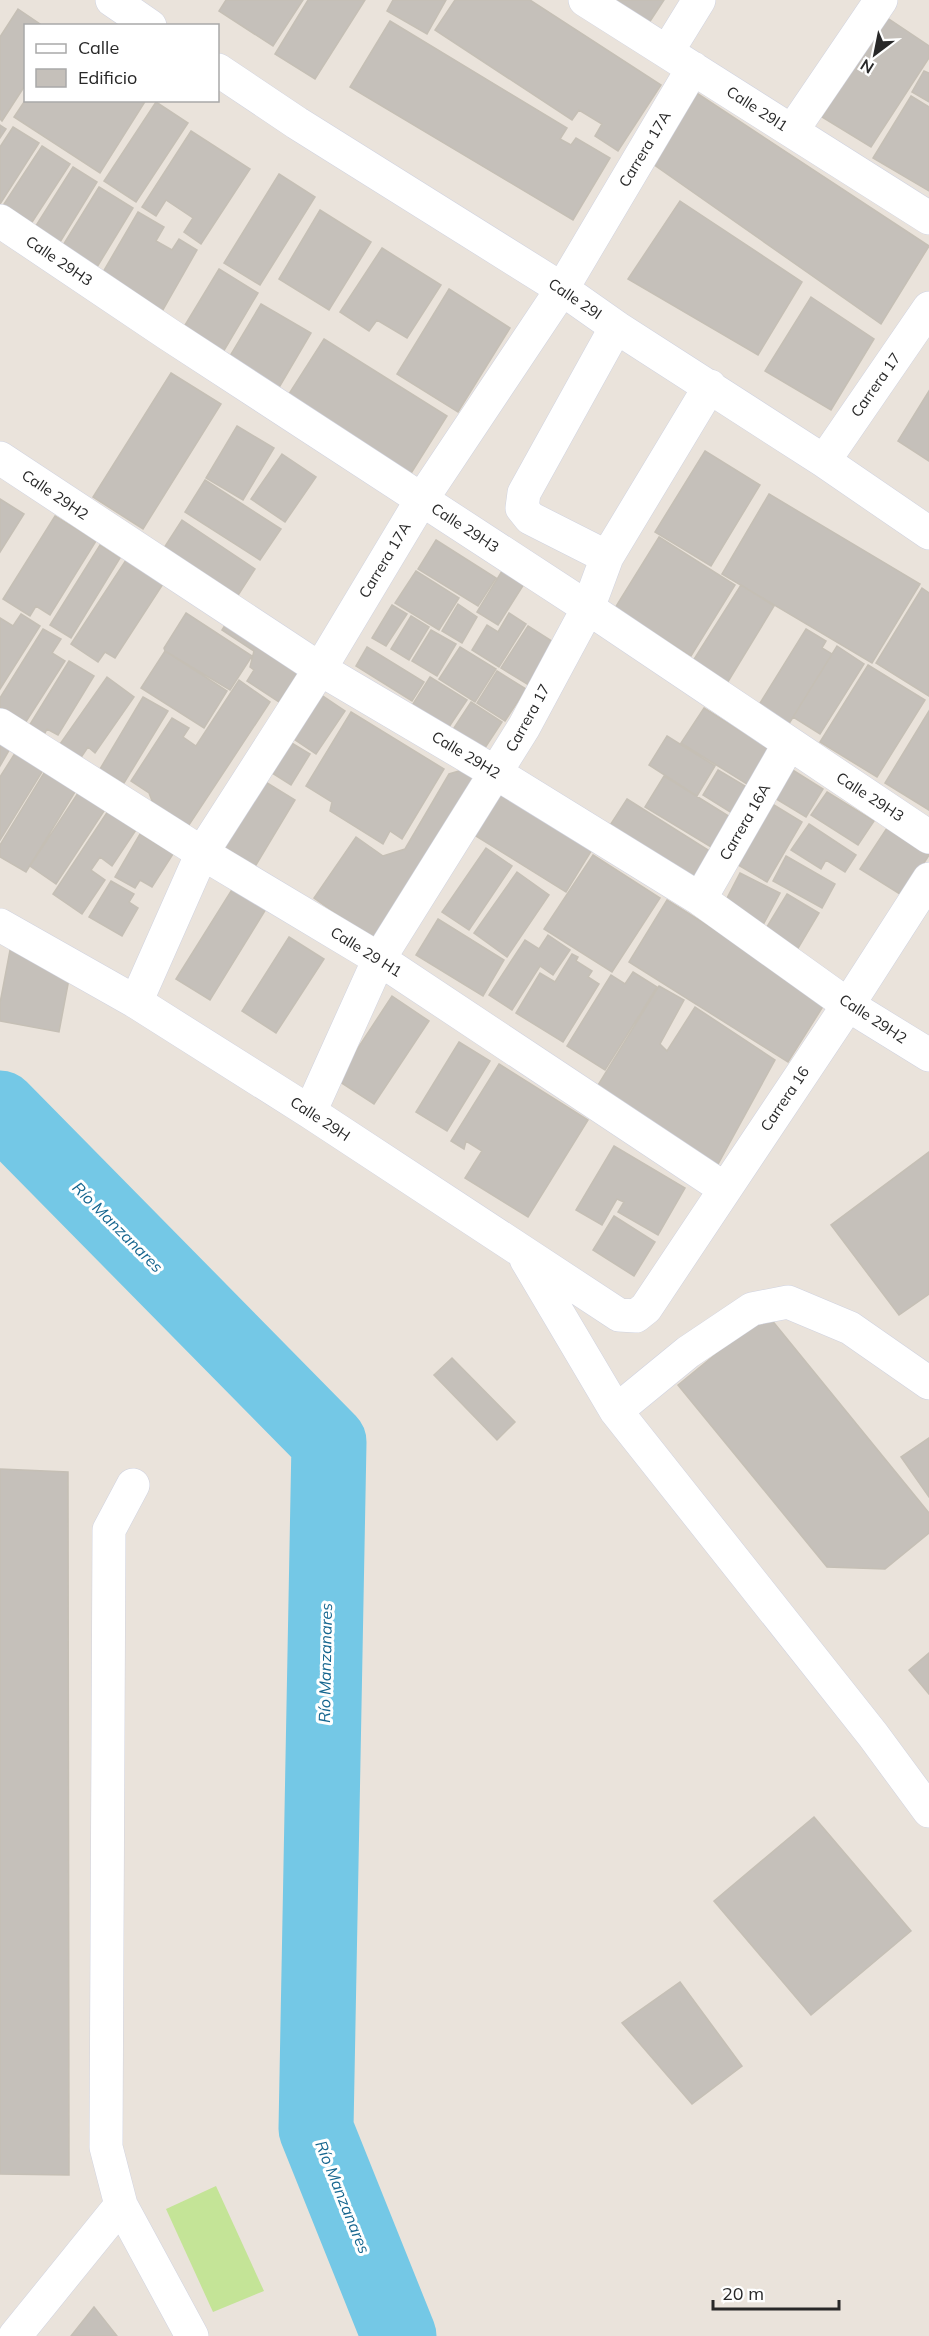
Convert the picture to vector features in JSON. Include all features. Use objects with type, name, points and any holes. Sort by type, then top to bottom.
[{"type":"street","points":[[112,0],[147,24]]},
{"type":"street","name":"Calle 29I1","points":[[585,0],[929,218]]},
{"type":"street","name":"Carrera 17A","points":[[136,1002],[202,853],[320,669],[422,499],[562,289],[680,60],[699,0]]},
{"type":"street","points":[[792,131],[881,0]]},
{"type":"street","name":"Calle 29I","points":[[219,71],[297,123],[562,289],[616,327],[824,461],[929,533]]},
{"type":"street","name":"Calle 29H3","points":[[0,221],[177,340],[588,608],[929,837]]},
{"type":"street","name":"Carrera 17","points":[[824,461],[929,308]]},
{"type":"street","points":[[607,557],[530,518],[522,508],[524,493],[616,327]]},
{"type":"street","name":"Carrera 17","points":[[310,1112],[379,959],[524,727],[588,608],[607,557],[710,386]]},
{"type":"street","name":"Calle 29H2","points":[[0,458],[320,669],[496,772],[700,899],[848,1005],[929,1055]]},
{"type":"street","name":"Calle 29 H1","points":[[0,725],[202,853],[379,959],[725,1189]]},
{"type":"street","name":"Carrera 16A","points":[[700,899],[789,744]]},
{"type":"street","name":"Carrera 16","points":[[636,1316],[646,1308],[929,879]]},
{"type":"street","name":"Calle 29H","points":[[0,926],[136,1002],[310,1112],[619,1315],[636,1316]]},
{"type":"street","points":[[522,1253],[616,1411],[873,1735],[929,1811]]},
{"type":"street","points":[[616,1411],[688,1352],[752,1310],[788,1302],[850,1328],[929,1383]]},
{"type":"street","points":[[133,1485],[109,1530],[106,2147],[121,2205],[192,2336]]},
{"type":"street","points":[[15,2336],[121,2205]]},
{"type":"green space","points":[[216,2186],[264,2291],[213,2312],[166,2209]]},
{"type":"building","points":[[226,0],[303,0],[273,46],[219,11]]},
{"type":"building","points":[[308,0],[365,0],[315,79],[275,54]]},
{"type":"building","points":[[393,0],[446,0],[427,34],[387,11]]},
{"type":"building","points":[[455,0],[530,0],[661,85],[618,151],[595,136],[602,124],[579,110],[572,120],[435,30]]},
{"type":"building","points":[[612,0],[664,0],[647,26]]},
{"type":"building","points":[[18,9],[40,24],[24,24],[24,87],[2,121],[0,119],[0,37]]},
{"type":"building","points":[[886,17],[929,46],[929,58],[871,147],[822,117]]},
{"type":"building","points":[[390,21],[567,128],[560,139],[571,145],[576,138],[610,158],[573,220],[350,87]]},
{"type":"building","points":[[924,71],[929,73],[929,102],[912,92]]},
{"type":"building","points":[[689,88],[929,246],[881,324],[643,157]]},
{"type":"building","points":[[911,96],[929,107],[929,191],[873,158]]},
{"type":"building","points":[[24,102],[145,102],[100,173],[14,117]]},
{"type":"building","points":[[156,102],[188,123],[136,202],[104,181]]},
{"type":"building","points":[[0,125],[6,129],[0,138]]},
{"type":"building","points":[[13,127],[39,143],[0,204],[0,147]]},
{"type":"building","points":[[191,131],[250,169],[201,244],[184,232],[193,218],[166,200],[156,216],[142,207]]},
{"type":"building","points":[[42,146],[70,164],[27,230],[0,210]]},
{"type":"building","points":[[73,167],[97,182],[57,247],[32,232]]},
{"type":"building","points":[[279,174],[315,197],[260,285],[224,263]]},
{"type":"building","points":[[99,187],[133,208],[94,272],[60,250]]},
{"type":"building","points":[[680,201],[802,282],[758,355],[628,279]]},
{"type":"building","points":[[320,210],[371,242],[329,310],[279,279]]},
{"type":"building","points":[[138,212],[164,227],[156,241],[172,250],[179,239],[197,250],[160,315],[99,279]]},
{"type":"building","points":[[382,248],[441,285],[407,338],[377,320],[369,331],[340,312]]},
{"type":"building","points":[[219,269],[258,293],[219,359],[179,335]]},
{"type":"building","points":[[449,289],[510,328],[458,412],[397,374]]},
{"type":"building","points":[[811,297],[874,339],[831,410],[765,371]]},
{"type":"building","points":[[261,304],[311,333],[277,391],[227,361]]},
{"type":"building","points":[[324,339],[447,416],[410,475],[287,397]]},
{"type":"building","points":[[171,373],[221,404],[143,529],[93,497]]},
{"type":"building","points":[[929,391],[929,461],[898,441]]},
{"type":"building","points":[[237,426],[274,448],[243,500],[206,478]]},
{"type":"building","points":[[705,451],[760,485],[711,566],[655,532]]},
{"type":"building","points":[[282,454],[316,477],[285,522],[251,499]]},
{"type":"building","points":[[205,480],[281,529],[260,560],[185,512]]},
{"type":"building","points":[[769,494],[920,584],[872,663],[722,574]]},
{"type":"building","points":[[0,499],[24,514],[0,552]]},
{"type":"building","points":[[55,516],[96,541],[50,615],[36,606],[30,616],[3,599]]},
{"type":"building","points":[[182,520],[255,569],[235,600],[162,551]]},
{"type":"building","points":[[659,537],[735,585],[691,656],[615,608]]},
{"type":"building","points":[[436,540],[496,578],[478,606],[418,569]]},
{"type":"building","points":[[100,545],[120,558],[71,638],[50,625]]},
{"type":"building","points":[[126,560],[163,584],[115,658],[105,652],[98,662],[71,644]]},
{"type":"building","points":[[416,571],[459,598],[439,630],[395,603]]},
{"type":"building","points":[[502,571],[524,584],[498,625],[477,612]]},
{"type":"building","points":[[741,585],[774,606],[726,685],[691,664]]},
{"type":"building","points":[[922,588],[929,593],[929,696],[876,663]]},
{"type":"building","points":[[458,604],[477,617],[462,643],[442,631]]},
{"type":"building","points":[[392,605],[407,614],[386,646],[372,638]]},
{"type":"building","points":[[186,613],[252,656],[230,690],[165,651],[164,648]]},
{"type":"building","points":[[509,613],[526,624],[499,667],[472,650],[487,625],[498,632]]},
{"type":"building","points":[[21,614],[40,626],[0,689],[0,618],[13,626]]},
{"type":"building","points":[[411,616],[429,627],[409,660],[391,649]]},
{"type":"building","points":[[230,617],[303,665],[279,702],[247,681],[254,670],[250,667],[254,651],[222,630]]},
{"type":"building","points":[[528,626],[558,645],[532,687],[501,668]]},
{"type":"building","points":[[43,629],[61,639],[52,653],[65,661],[22,728],[0,714],[0,698]]},
{"type":"building","points":[[806,629],[826,641],[822,648],[832,654],[787,727],[757,708]]},
{"type":"building","points":[[431,630],[456,644],[437,676],[412,661]]},
{"type":"building","points":[[837,646],[864,664],[820,734],[793,717]]},
{"type":"building","points":[[367,647],[424,682],[412,701],[356,666]]},
{"type":"building","points":[[460,647],[496,669],[475,702],[439,679]]},
{"type":"building","points":[[165,651],[227,691],[204,728],[141,688]]},
{"type":"building","points":[[69,661],[94,676],[58,735],[47,729],[44,735],[29,726]]},
{"type":"building","points":[[868,665],[925,700],[877,777],[820,742]]},
{"type":"building","points":[[497,671],[526,689],[505,721],[477,703]]},
{"type":"building","points":[[107,677],[134,697],[95,753],[88,747],[80,759],[60,744]]},
{"type":"building","points":[[430,677],[467,700],[447,730],[411,707]]},
{"type":"building","points":[[239,680],[270,702],[185,831],[156,811],[149,793],[131,781],[172,718],[189,728],[183,737],[196,746]]},
{"type":"building","points":[[311,688],[345,711],[316,754],[282,731]]},
{"type":"building","points":[[143,697],[168,711],[124,783],[100,769]]},
{"type":"building","points":[[471,702],[502,722],[481,754],[450,734]]},
{"type":"building","points":[[704,708],[777,754],[755,789],[681,743]]},
{"type":"building","points":[[929,711],[929,810],[885,783]]},
{"type":"building","points":[[351,712],[444,769],[402,839],[390,831],[383,844],[330,811],[332,802],[306,786]]},
{"type":"building","points":[[280,736],[310,754],[291,785],[261,766]]},
{"type":"building","points":[[667,736],[715,766],[697,796],[649,765]]},
{"type":"building","points":[[0,740],[11,747],[0,766]]},
{"type":"building","points":[[17,750],[45,767],[0,840],[0,777]]},
{"type":"building","points":[[47,768],[78,787],[26,872],[0,857],[0,845]]},
{"type":"building","points":[[791,769],[823,789],[806,817],[773,797]]},
{"type":"building","points":[[462,770],[483,784],[375,941],[314,898],[356,837],[383,856],[405,849],[449,774]]},
{"type":"building","points":[[718,770],[750,789],[735,815],[703,795]]},
{"type":"building","points":[[495,776],[598,840],[566,892],[463,828]]},
{"type":"building","points":[[664,776],[735,820],[716,850],[645,807]]},
{"type":"building","points":[[259,778],[295,800],[253,870],[217,848]]},
{"type":"building","points":[[80,790],[106,808],[56,884],[30,866]]},
{"type":"building","points":[[827,792],[874,821],[858,845],[811,815]]},
{"type":"building","points":[[627,799],[716,855],[694,890],[605,833]]},
{"type":"building","points":[[769,802],[802,822],[767,882],[733,862]]},
{"type":"building","points":[[108,811],[136,830],[112,866],[100,857],[91,870],[105,880],[82,914],[53,894]]},
{"type":"building","points":[[809,824],[856,855],[845,872],[826,860],[821,869],[791,850]]},
{"type":"building","points":[[887,828],[929,855],[903,896],[860,869]]},
{"type":"building","points":[[140,834],[173,854],[152,887],[140,880],[135,888],[115,877]]},
{"type":"building","points":[[486,848],[512,866],[469,930],[442,912]]},
{"type":"building","points":[[593,855],[660,898],[612,972],[544,929]]},
{"type":"building","points":[[786,856],[835,884],[822,908],[773,881]]},
{"type":"building","points":[[517,872],[549,895],[507,957],[474,933]]},
{"type":"building","points":[[740,873],[780,893],[763,925],[724,904]]},
{"type":"building","points":[[111,881],[134,894],[129,902],[138,908],[122,936],[89,917]]},
{"type":"building","points":[[233,888],[266,909],[210,1000],[176,979]]},
{"type":"building","points":[[787,894],[819,913],[797,950],[765,930]]},
{"type":"building","points":[[667,900],[827,1000],[788,1062],[629,962]]},
{"type":"building","points":[[438,919],[504,960],[483,996],[416,955]]},
{"type":"building","points":[[548,935],[570,950],[553,975],[540,966],[512,1010],[489,995],[525,940],[539,949]]},
{"type":"building","points":[[289,937],[324,959],[276,1033],[242,1011]]},
{"type":"building","points":[[11,945],[69,979],[59,1032],[0,1021],[0,1003]]},
{"type":"building","points":[[572,954],[578,957],[576,961],[592,971],[588,977],[599,984],[563,1042],[516,1013],[540,973],[555,982]]},
{"type":"building","points":[[633,972],[657,987],[605,1070],[567,1046],[611,975],[625,984]]},
{"type":"building","points":[[659,986],[684,1000],[660,1044],[667,1051],[695,1007],[775,1060],[717,1166],[595,1090]]},
{"type":"building","points":[[392,996],[429,1021],[374,1104],[337,1080]]},
{"type":"building","points":[[459,1042],[490,1061],[447,1131],[416,1112]]},
{"type":"building","points":[[499,1064],[588,1120],[528,1217],[465,1178],[482,1151],[466,1141],[464,1149],[451,1141]]},
{"type":"building","points":[[614,1146],[685,1188],[658,1235],[618,1212],[624,1202],[617,1199],[602,1225],[576,1210]]},
{"type":"building","points":[[929,1152],[929,1294],[899,1315],[831,1225]]},
{"type":"building","points":[[614,1216],[655,1242],[634,1276],[593,1250]]},
{"type":"building","points":[[766,1313],[929,1513],[929,1533],[885,1569],[827,1567],[678,1385]]},
{"type":"building","points":[[452,1358],[515,1422],[497,1440],[434,1375]]},
{"type":"building","points":[[929,1438],[929,1497],[901,1457]]},
{"type":"building","points":[[0,1469],[68,1472],[69,2175],[0,2174]]},
{"type":"building","points":[[929,1653],[929,1694],[909,1670]]},
{"type":"building","points":[[814,1817],[911,1931],[811,2015],[714,1901]]},
{"type":"building","points":[[680,1982],[742,2066],[692,2104],[622,2023]]},
{"type":"building","points":[[94,2307],[117,2336],[71,2336]]},
{"type":"waterway","name":"Río Manzanares","points":[[0,1108],[329,1442],[316,2129],[399,2336]]}]
